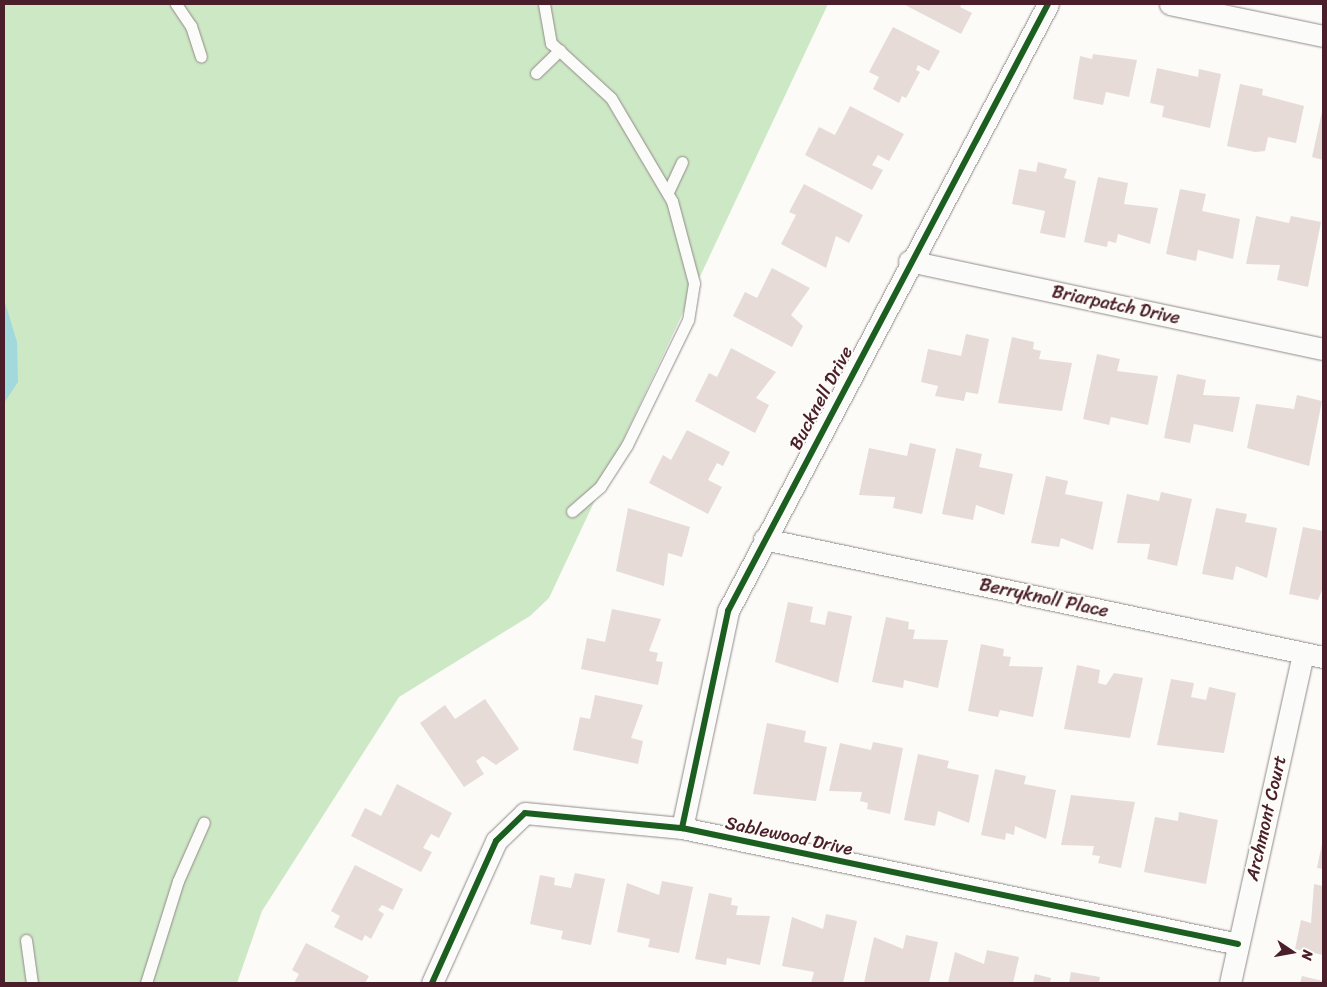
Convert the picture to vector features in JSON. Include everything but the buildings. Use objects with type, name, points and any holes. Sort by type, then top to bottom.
[{"type":"street","name":"Bucknell Drive","points":[[682,828],[728,612],[764,538],[908,262],[1048,4]]},
{"type":"street","points":[[1170,4],[1323,36]]},
{"type":"street","name":"Briarpatch Drive","points":[[908,262],[1323,349]]},
{"type":"street","name":"Berryknoll Place","points":[[764,538],[1313,655]]},
{"type":"street","name":"Archmont Court","points":[[1230,983],[1238,944],[1313,655]]},
{"type":"street","name":"Sablewood Drive","points":[[432,983],[496,840],[525,812],[682,828],[1238,944]]},
{"type":"lane","points":[[176,4],[191,26],[202,56]]},
{"type":"lane","points":[[544,4],[552,43],[611,98],[668,192],[694,283],[688,320],[627,445],[600,487],[572,511]]},
{"type":"lane","points":[[536,73],[560,50]]},
{"type":"lane","points":[[668,192],[682,162]]},
{"type":"lane","points":[[146,983],[181,873],[204,822]]},
{"type":"lane","points":[[26,940],[32,983]]},
{"type":"green space","points":[[4,4],[828,4],[549,598],[530,616],[399,697],[262,911],[237,983],[4,983]]},
{"type":"water","points":[[4,299],[17,342],[18,382],[4,403]]},
{"type":"cycle path","points":[[682,828],[728,611],[1048,4]]},
{"type":"cycle path","points":[[432,983],[496,841],[525,813],[682,828],[1238,944]]}]
